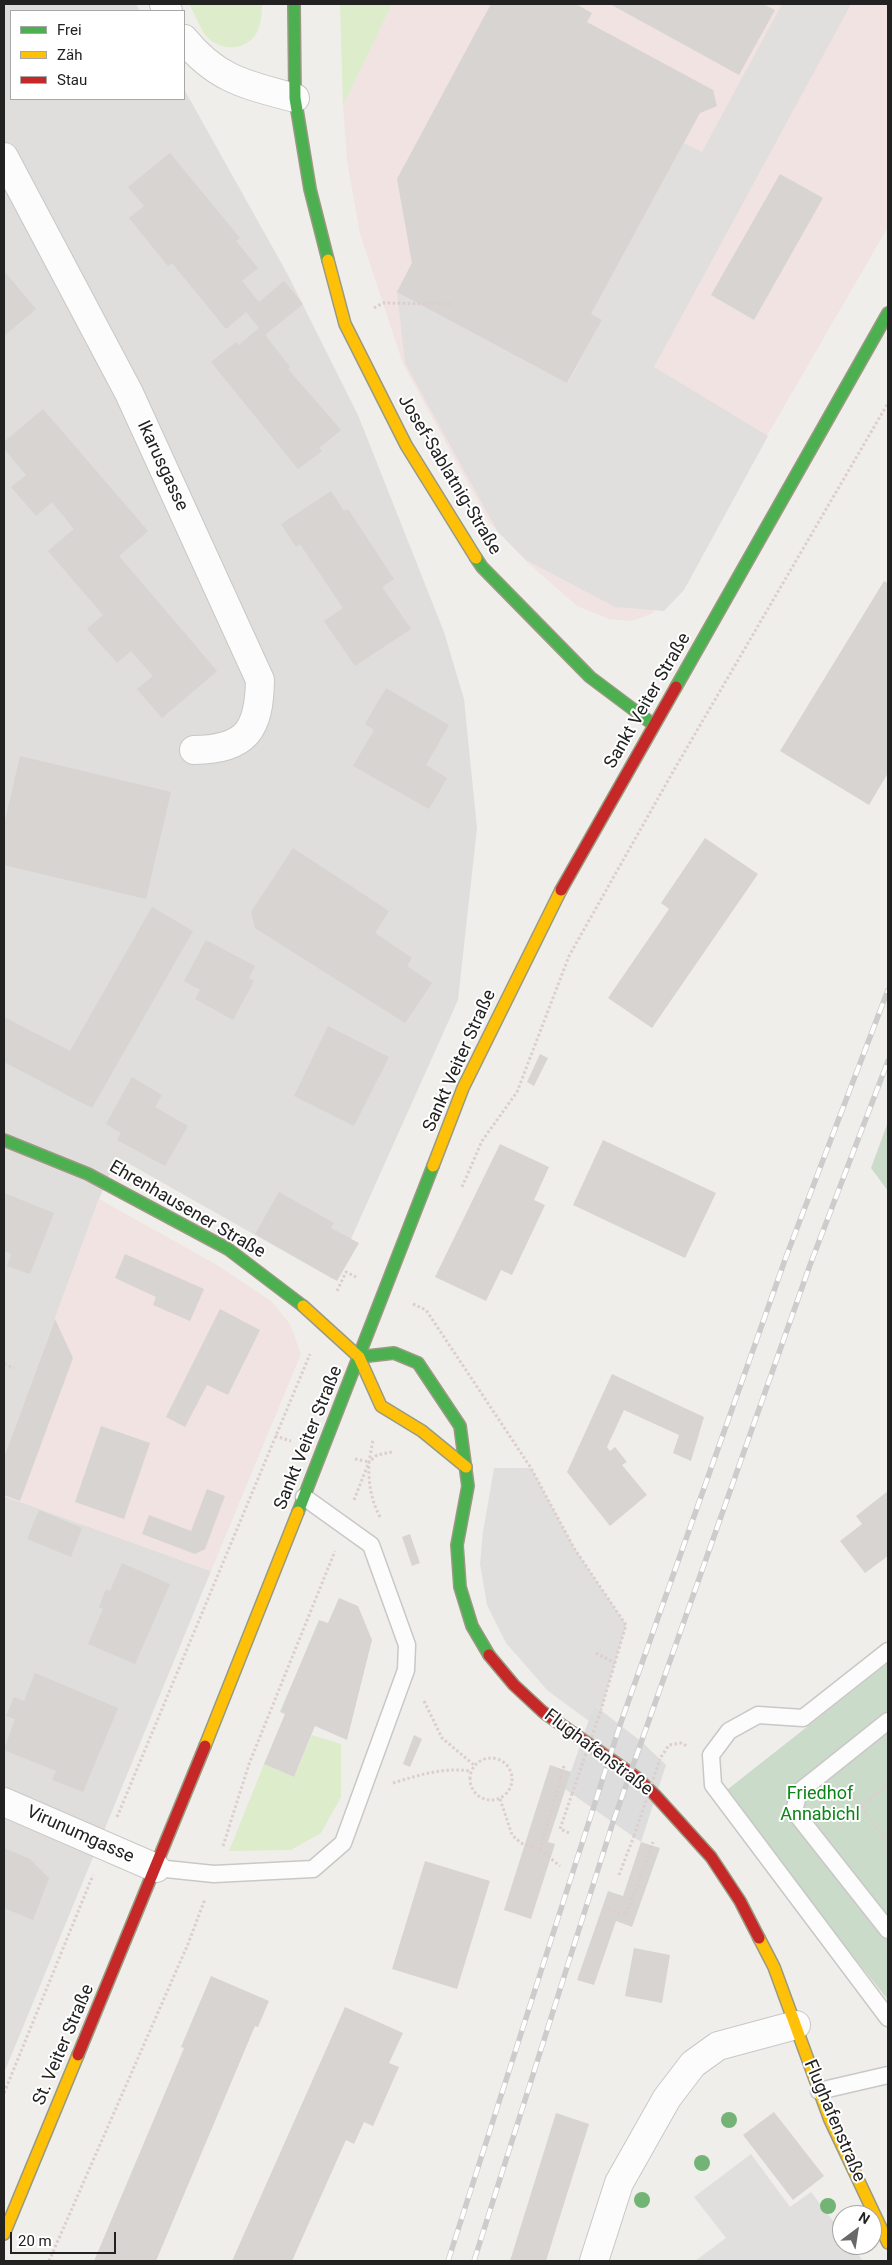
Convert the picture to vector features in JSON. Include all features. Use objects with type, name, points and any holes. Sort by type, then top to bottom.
[{"type":"main road","name":"Josef-Sablatnig-Straße","points":[[294,4],[295,98],[310,189],[345,324],[406,445],[482,567],[590,677],[654,725]]},
{"type":"main road","name":"Sankt Veiter Straße","points":[[156,1868],[464,1088],[561,889],[888,313]]},
{"type":"main road","name":"Ehrenhausener Straße","points":[[4,1140],[96,1178],[228,1249],[257,1269],[323,1322],[359,1357]]},
{"type":"main road","name":"Flughafenstraße","points":[[359,1357],[394,1353],[418,1363],[460,1426],[468,1486],[457,1546],[460,1587],[472,1626],[490,1657],[514,1685],[543,1712],[636,1777],[655,1795],[711,1857],[740,1901],[774,1967],[830,2120],[888,2243]]},
{"type":"main road","points":[[359,1357],[381,1406],[422,1430],[466,1467]]},
{"type":"main road","name":"St. Veiter Straße","points":[[4,2234],[156,1868]]},
{"type":"street","points":[[185,40],[212,69],[239,82],[295,98]]},
{"type":"street","name":"Ikarusgasse","points":[[4,157],[129,393],[260,680],[260,706],[253,726],[238,740],[220,749],[194,750]]},
{"type":"street","name":"Virunumgasse","points":[[4,1802],[156,1868]]},
{"type":"street","points":[[594,2261],[619,2183],[666,2098],[693,2064],[718,2046],[796,2025]]},
{"type":"lane","points":[[156,1868],[214,1874],[313,1869],[343,1843],[406,1670],[407,1645],[371,1545],[304,1497]]},
{"type":"lane","points":[[888,1650],[803,1718],[758,1716],[730,1732],[711,1755],[713,1785],[888,2018]]},
{"type":"lane","points":[[888,1721],[799,1792],[794,1811],[888,1930]]},
{"type":"lane","points":[[819,2091],[888,2075]]},
{"type":"path","points":[[345,324],[383,303],[452,304]]},
{"type":"path","points":[[458,1195],[482,1142],[517,1092],[569,956],[674,770],[888,403]]},
{"type":"path","points":[[4,2093],[323,1322],[346,1272],[384,1290]]},
{"type":"path","points":[[394,1353],[412,1303],[426,1310],[530,1468],[574,1548],[626,1625],[601,1710],[560,1829],[569,1832]]},
{"type":"path","points":[[4,1364],[14,1368]]},
{"type":"path","points":[[384,1524],[375,1508],[368,1480],[368,1462],[376,1455],[398,1451]]},
{"type":"path","points":[[596,1653],[615,1663]]},
{"type":"path","points":[[420,1710],[426,1693]]},
{"type":"path","points":[[424,1701],[442,1738],[474,1765]]},
{"type":"path","points":[[486,1758],[500,1759],[510,1768],[512,1775],[510,1788],[500,1798],[493,1801],[479,1797],[470,1786],[470,1771],[474,1765],[486,1758]]},
{"type":"path","points":[[619,1875],[660,1759]]},
{"type":"path","points":[[540,1850],[566,1760]]},
{"type":"path","points":[[574,1765],[581,1771]]},
{"type":"path","points":[[830,1767],[888,1842]]},
{"type":"path","points":[[392,1783],[424,1773],[452,1769],[470,1771]]},
{"type":"path","points":[[389,1792],[396,1774]]},
{"type":"path","points":[[818,1841],[888,1785]]},
{"type":"path","points":[[500,1798],[512,1835],[521,1843],[540,1850],[560,1866]]},
{"type":"path","points":[[634,1813],[642,1819]]},
{"type":"path","points":[[608,1909],[626,1915],[654,1839]]},
{"type":"path","points":[[203,1904],[212,1903]]},
{"type":"shaded area","points":[[4,4],[136,4],[139,10],[10,10],[10,100],[185,100],[185,91],[288,275],[358,415],[444,632],[464,699],[477,828],[458,1000],[333,1279],[117,1157],[99,1199],[4,1457]]},
{"type":"shaded area","points":[[392,4],[888,4],[888,227],[680,586],[651,614],[632,621],[609,619],[577,606],[528,563],[489,522],[403,364],[360,234],[347,161],[343,106]]},
{"type":"shaded area","points":[[782,4],[851,4],[654,367],[768,436],[684,590],[664,611],[615,607],[526,560],[498,532],[405,363],[397,292],[412,263],[491,341],[568,383],[602,320],[591,314],[684,143],[702,152]]},
{"type":"shaded area","points":[[99,1199],[217,1265],[271,1301],[290,1324],[301,1354],[211,1571],[4,1496],[4,1457]]},
{"type":"shaded area","points":[[494,1468],[531,1468],[574,1548],[626,1625],[601,1710],[594,1705],[589,1721],[548,1691],[506,1643],[487,1605],[480,1564],[483,1532]]},
{"type":"shaded area","points":[[4,1496],[211,1571],[4,2073]]},
{"type":"shaded area","points":[[751,2154],[790,2207],[811,2192],[832,2220],[832,2255],[858,2255],[863,2261],[695,2261],[726,2238],[694,2197]]},
{"type":"green space","points":[[189,4],[262,4],[259,27],[256,34],[246,44],[226,47],[214,42],[205,35]]},
{"type":"green space","points":[[340,4],[392,4],[343,106]]},
{"type":"green space","points":[[888,1122],[888,1191],[871,1168]]},
{"type":"green space","name":"Friedhof Annabichl","points":[[888,1663],[888,2000],[723,1793]]},
{"type":"green space","points":[[312,1735],[341,1744],[341,1797],[321,1833],[291,1850],[229,1851],[264,1764],[294,1777]]},
{"type":"pier","points":[[594,1705],[642,1742],[666,1765],[641,1842],[565,1789]]},
{"type":"building","points":[[491,4],[576,4],[592,13],[587,22],[713,90],[717,106],[700,113],[591,314],[602,320],[567,383],[397,292],[412,263],[397,179]]},
{"type":"building","points":[[610,4],[763,4],[775,10],[739,75]]},
{"type":"building","points":[[170,153],[240,238],[236,241],[258,268],[242,281],[259,302],[284,281],[303,304],[265,335],[290,367],[288,369],[341,430],[319,448],[322,451],[298,469],[211,362],[236,342],[239,345],[259,328],[246,312],[226,329],[172,263],[168,266],[129,218],[144,206],[128,187]]},
{"type":"building","points":[[780,174],[823,198],[754,320],[711,295]]},
{"type":"building","points":[[4,271],[36,309],[4,336]]},
{"type":"building","points":[[43,409],[148,531],[119,556],[217,671],[162,718],[137,689],[153,676],[131,651],[117,663],[87,629],[103,615],[48,551],[74,529],[52,502],[36,516],[11,487],[26,475],[4,449],[4,442]]},
{"type":"building","points":[[331,491],[344,511],[348,509],[394,579],[382,587],[411,629],[355,666],[324,621],[343,608],[300,544],[296,547],[281,524]]},
{"type":"building","points":[[884,581],[888,583],[888,773],[869,805],[780,751]]},
{"type":"building","points":[[386,688],[449,725],[426,765],[447,778],[429,809],[353,766],[374,730],[365,724]]},
{"type":"building","points":[[20,756],[171,792],[146,899],[4,865],[4,825]]},
{"type":"building","points":[[705,838],[758,874],[652,1028],[608,998],[669,909],[661,903]]},
{"type":"building","points":[[293,848],[389,911],[375,933],[412,958],[407,966],[432,983],[405,1023],[255,928],[251,912]]},
{"type":"building","points":[[152,907],[193,931],[92,1108],[4,1062],[4,1017],[70,1051]]},
{"type":"building","points":[[206,940],[255,966],[249,978],[254,981],[233,1020],[195,999],[200,990],[184,981]]},
{"type":"building","points":[[328,1026],[389,1057],[354,1126],[294,1096]]},
{"type":"building","points":[[540,1054],[548,1058],[534,1086],[527,1082]]},
{"type":"building","points":[[132,1077],[162,1095],[155,1107],[188,1126],[165,1166],[117,1140],[121,1133],[106,1124]]},
{"type":"building","points":[[603,1140],[716,1193],[685,1258],[573,1205]]},
{"type":"building","points":[[500,1144],[549,1167],[534,1200],[545,1205],[512,1275],[501,1270],[486,1301],[435,1277]]},
{"type":"building","points":[[279,1192],[334,1223],[331,1228],[359,1243],[337,1281],[255,1234]]},
{"type":"building","points":[[4,1193],[54,1213],[30,1274],[7,1266],[11,1254],[4,1251]]},
{"type":"building","points":[[125,1254],[204,1289],[190,1321],[153,1305],[156,1297],[115,1278]]},
{"type":"building","points":[[220,1309],[260,1330],[228,1395],[207,1385],[185,1427],[166,1417]]},
{"type":"building","points":[[55,1319],[73,1358],[20,1501],[4,1495],[4,1457]]},
{"type":"building","points":[[612,1374],[704,1417],[691,1461],[673,1453],[679,1435],[624,1410],[607,1447],[610,1451],[615,1447],[627,1462],[622,1465],[647,1495],[610,1526],[567,1472]]},
{"type":"building","points":[[101,1426],[150,1443],[124,1519],[75,1502]]},
{"type":"building","points":[[207,1489],[225,1496],[205,1549],[195,1554],[142,1534],[149,1515],[191,1531]]},
{"type":"building","points":[[888,1491],[888,1556],[865,1573],[840,1541],[862,1524],[856,1516]]},
{"type":"building","points":[[39,1510],[82,1528],[71,1557],[27,1539]]},
{"type":"building","points":[[410,1534],[420,1563],[412,1566],[402,1537]]},
{"type":"building","points":[[122,1563],[170,1584],[135,1664],[88,1644],[103,1609],[99,1607],[106,1589],[110,1591]]},
{"type":"building","points":[[339,1598],[358,1606],[372,1640],[347,1740],[315,1726],[294,1777],[264,1764],[285,1714],[280,1712],[319,1620],[328,1623]]},
{"type":"building","points":[[35,1673],[118,1708],[83,1792],[52,1780],[56,1771],[4,1750],[15,1719],[6,1716],[14,1697],[24,1701]]},
{"type":"building","points":[[414,1735],[422,1739],[410,1767],[403,1764]]},
{"type":"building","points":[[550,1765],[571,1772],[548,1842],[555,1844],[531,1919],[504,1910]]},
{"type":"building","points":[[641,1842],[660,1848],[632,1927],[616,1921],[594,1985],[577,1980],[608,1891],[623,1896]]},
{"type":"building","points":[[4,1848],[30,1859],[49,1878],[33,1920],[4,1908]]},
{"type":"building","points":[[425,1861],[490,1881],[457,1989],[392,1969]]},
{"type":"building","points":[[634,1948],[670,1955],[662,2003],[625,1996]]},
{"type":"building","points":[[211,1976],[269,2001],[258,2027],[255,2026],[156,2261],[94,2261],[184,2048],[181,2047]]},
{"type":"building","points":[[345,2007],[403,2033],[389,2063],[399,2067],[373,2126],[364,2122],[354,2144],[346,2140],[292,2261],[232,2261]]},
{"type":"building","points":[[774,2112],[824,2176],[793,2200],[743,2135]]},
{"type":"building","points":[[556,2113],[589,2124],[546,2261],[510,2261]]},
{"type":"railway","points":[[448,2261],[620,1725],[786,1257],[888,990]]},
{"type":"railway","points":[[474,2261],[613,1822],[810,1265],[888,1061]]},
{"type":"traffic: fast","points":[[294,4],[295,98],[310,189],[328,260]]},
{"type":"traffic: fast","points":[[676,687],[888,313]]},
{"type":"traffic: fast","points":[[476,558],[482,567],[590,677],[654,725]]},
{"type":"traffic: fast","points":[[4,1140],[88,1174],[228,1249],[303,1306]]},
{"type":"traffic: fast","points":[[298,1512],[433,1166]]},
{"type":"traffic: fast","points":[[359,1357],[394,1353],[418,1363],[460,1426],[468,1486],[457,1545],[460,1587],[472,1626],[489,1655]]},
{"type":"traffic: slow","points":[[328,260],[345,324],[406,445],[476,558]]},
{"type":"traffic: slow","points":[[433,1166],[463,1088],[561,890]]},
{"type":"traffic: slow","points":[[303,1306],[359,1357],[381,1406],[422,1431],[466,1467]]},
{"type":"traffic: slow","points":[[205,1746],[298,1512]]},
{"type":"traffic: slow","points":[[759,1938],[774,1967],[830,2120],[888,2243]]},
{"type":"traffic: slow","points":[[4,2234],[78,2055]]},
{"type":"traffic: jam","points":[[561,890],[676,687]]},
{"type":"traffic: jam","points":[[489,1655],[514,1685],[543,1712],[636,1777],[655,1795],[711,1857],[740,1901],[759,1938]]},
{"type":"traffic: jam","points":[[78,2055],[205,1746]]}]
